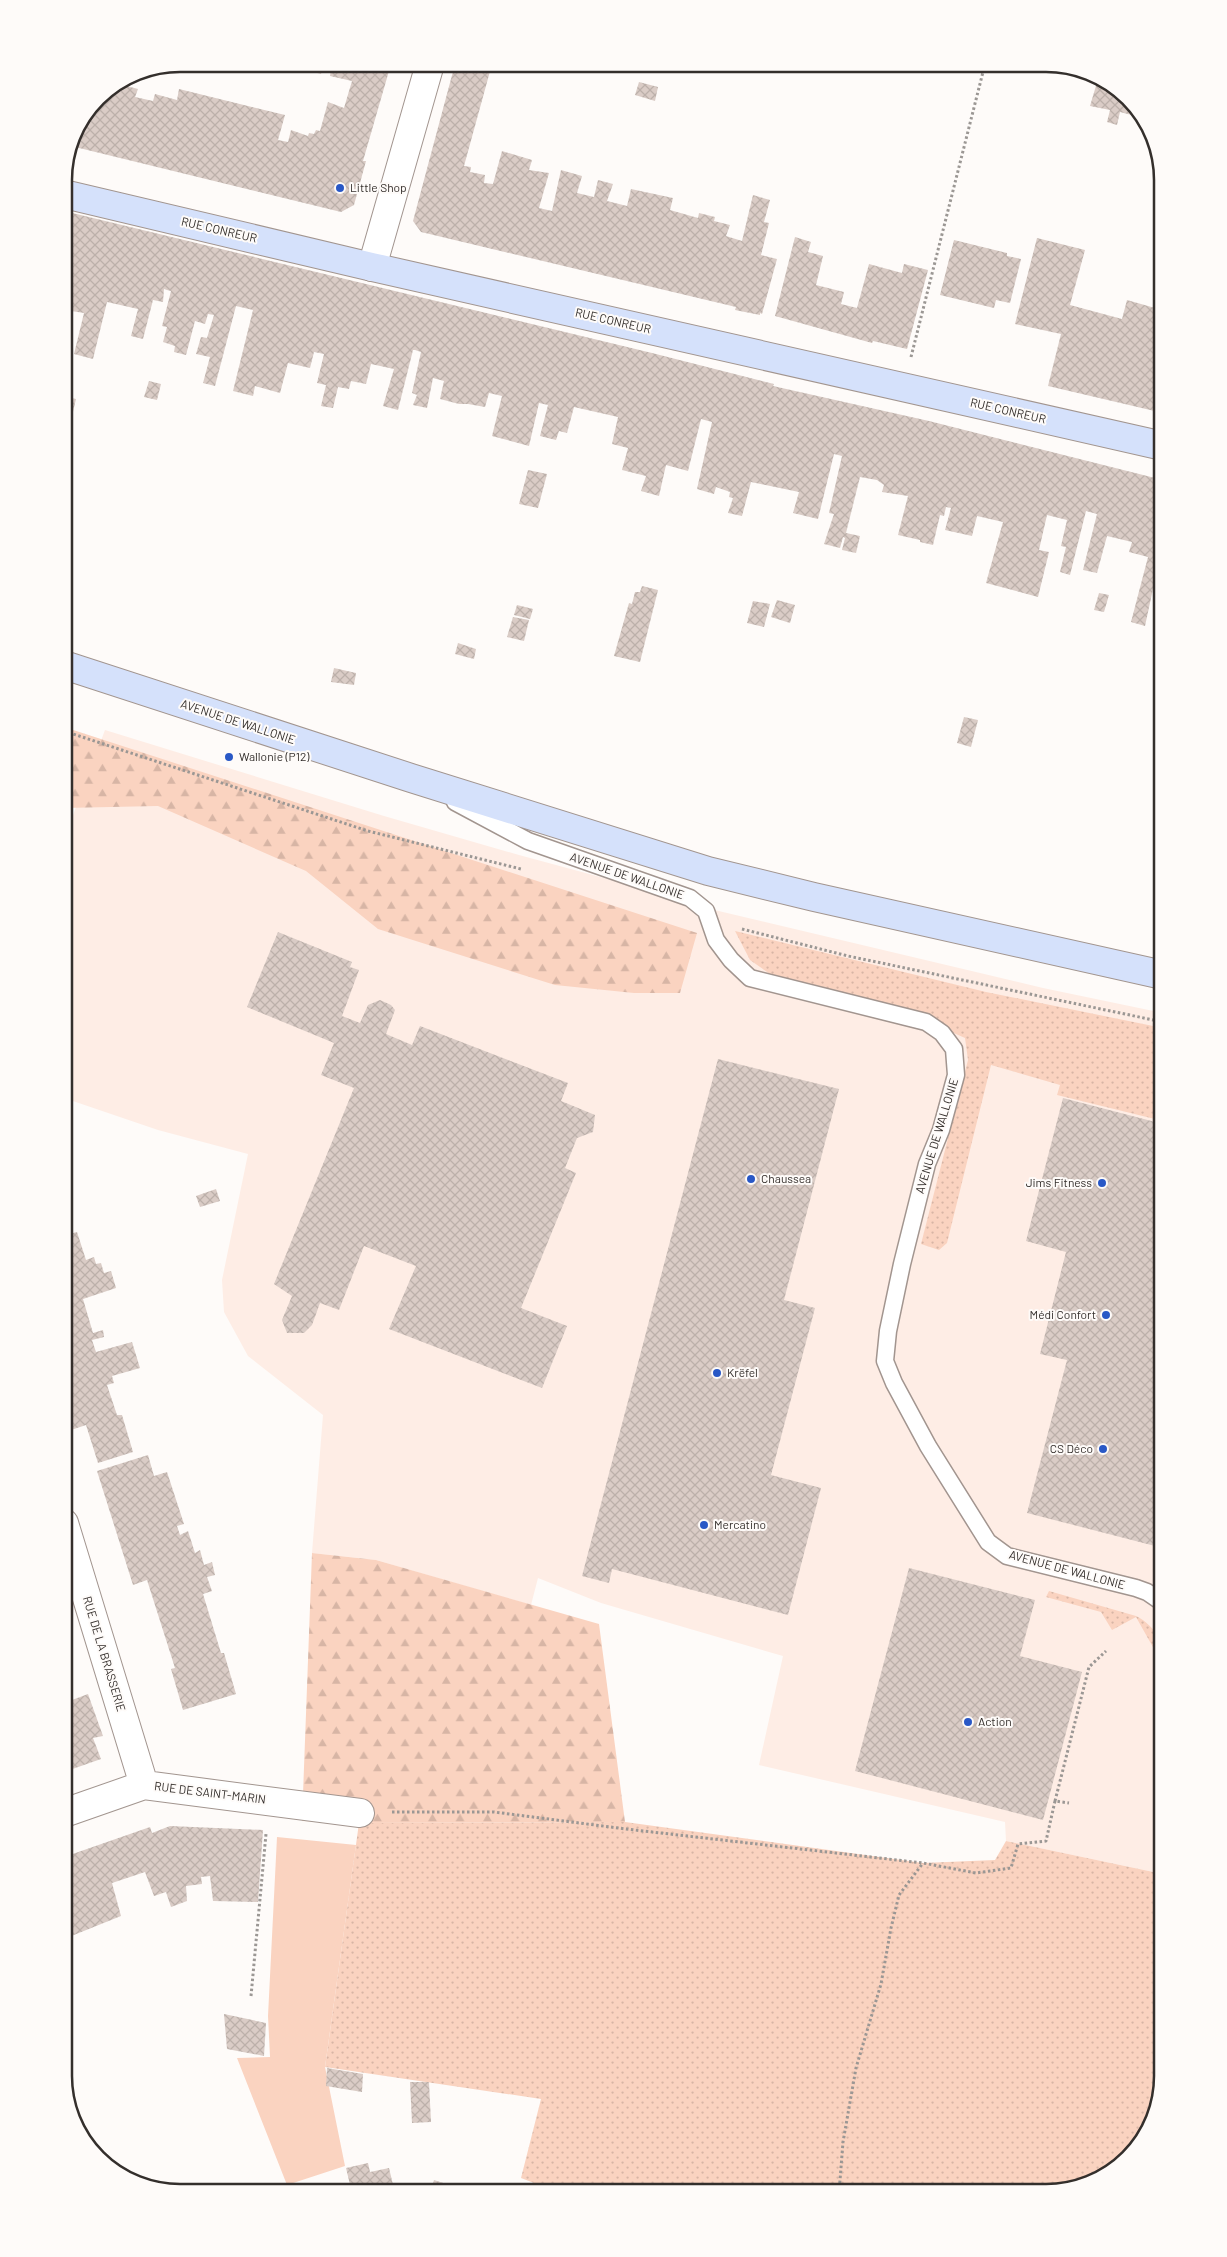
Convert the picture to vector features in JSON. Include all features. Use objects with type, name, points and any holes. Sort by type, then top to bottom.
[{"type":"street","points":[[372,266],[428,72]]},
{"type":"street","name":"RUE CONREUR","points":[[73,196],[1154,444]]},
{"type":"street","name":"AVENUE DE WALLONIE","points":[[73,668],[412,778],[708,871],[814,898],[1154,973]]},
{"type":"street","name":"RUE DE LA BRASSERIE","points":[[72,1550],[144,1785]]},
{"type":"street","name":"RUE DE SAINT-MARIN","points":[[72,1810],[144,1785],[360,1813]]},
{"type":"lane","name":"AVENUE DE WALLONIE","points":[[412,778],[528,842],[690,898],[706,911],[716,940],[731,960],[750,978],[926,1022],[942,1033],[954,1049],[956,1075],[941,1130],[927,1164],[902,1264],[888,1331],[885,1361],[928,1446],[988,1542],[1007,1556],[1136,1588],[1154,1597]]},
{"type":"path","points":[[904,387],[983,73]]},
{"type":"path","points":[[73,734],[368,831],[528,871]]},
{"type":"path","points":[[710,922],[848,956],[1154,1020]]},
{"type":"path","points":[[360,1813],[494,1812],[923,1863],[976,1873],[1011,1868],[1018,1844],[1046,1842],[1089,1667],[1106,1651]]},
{"type":"path","points":[[251,1996],[269,1801]]},
{"type":"path","points":[[1055,1801],[1069,1803]]},
{"type":"path","points":[[840,2184],[843,2142],[856,2068],[881,1984],[890,1928],[899,1895],[923,1863]]},
{"type":"shaded area","points":[[105,730],[384,816],[689,901],[706,908],[1043,988],[1154,1011],[1154,1872],[1006,1841],[1005,1822],[759,1765],[783,1656],[601,1603],[538,1578],[531,1605],[376,1560],[312,1553],[323,1415],[248,1356],[224,1312],[222,1280],[248,1154],[158,1130],[73,1101],[73,816]]},
{"type":"green space","points":[[73,730],[697,933],[680,993],[634,993],[555,985],[378,929],[306,871],[158,806],[73,808]]},
{"type":"green space","points":[[735,931],[986,992],[1154,1026],[1154,1119],[1057,1095],[1060,1085],[991,1065],[947,1243],[939,1250],[921,1244],[968,1060],[965,1038],[922,1019],[770,974],[750,960]]},
{"type":"green space","points":[[312,1553],[376,1560],[599,1624],[625,1822],[359,1823],[302,1821]]},
{"type":"green space","points":[[1049,1591],[1136,1616],[1154,1631],[1154,1649],[1136,1617],[1112,1630],[1101,1612],[1046,1597]]},
{"type":"green space","points":[[625,1822],[923,1863],[995,1860],[1006,1841],[1154,1872],[1154,2090],[1146,2118],[1132,2142],[1112,2162],[1081,2179],[1060,2184],[537,2184],[521,2178],[541,2099],[325,2067],[359,1823]]},
{"type":"green space","points":[[277,1837],[356,1845],[325,2067],[345,2166],[290,2184],[287,2184],[237,2058],[270,2057],[268,2016]]},
{"type":"building","points":[[331,72],[389,72],[363,161],[366,161],[354,205],[341,212],[78,148],[87,127],[104,104],[128,86],[138,89],[135,97],[153,101],[155,94],[177,100],[179,89],[285,115],[278,140],[288,142],[291,130],[308,136],[309,133],[314,134],[316,130],[320,131],[328,102],[344,108],[352,81],[330,76]]},
{"type":"building","points":[[453,72],[490,72],[464,166],[471,167],[470,172],[485,175],[484,183],[493,184],[502,151],[532,160],[529,170],[549,173],[539,208],[552,211],[561,170],[582,176],[577,193],[594,197],[598,180],[613,184],[607,201],[627,206],[631,189],[673,198],[670,210],[698,218],[699,213],[715,217],[714,221],[730,225],[726,236],[742,241],[753,195],[770,200],[764,222],[769,223],[761,255],[777,259],[762,314],[760,313],[760,315],[735,310],[736,307],[421,232],[413,221]]},
{"type":"building","points":[[639,82],[658,87],[655,101],[635,95]]},
{"type":"building","points":[[1096,85],[1118,99],[1132,115],[1120,112],[1117,125],[1107,122],[1110,110],[1090,106]]},
{"type":"building","points":[[73,213],[652,353],[774,384],[773,386],[929,421],[1154,478],[1154,584],[1145,626],[1131,622],[1148,557],[1129,552],[1132,542],[1107,536],[1097,573],[1083,570],[1097,514],[1086,511],[1070,575],[1060,572],[1066,547],[1061,546],[1067,520],[1047,515],[1039,550],[1049,552],[1038,597],[986,583],[1003,522],[977,516],[972,536],[945,530],[951,508],[946,507],[944,516],[940,515],[933,545],[898,535],[908,496],[882,492],[884,485],[877,480],[860,477],[846,533],[860,536],[856,553],[842,550],[845,538],[843,537],[840,548],[824,544],[834,514],[829,513],[842,456],[834,454],[818,519],[793,513],[799,492],[751,482],[742,516],[728,513],[733,498],[729,497],[730,492],[716,487],[714,494],[697,489],[712,422],[701,419],[688,471],[666,465],[659,496],[641,491],[646,476],[622,470],[628,448],[612,444],[618,417],[574,407],[567,433],[559,431],[556,440],[540,436],[548,405],[539,403],[529,446],[492,436],[502,396],[489,393],[485,407],[459,404],[440,399],[444,381],[433,378],[427,408],[413,405],[417,395],[412,393],[421,352],[415,350],[413,350],[398,410],[383,406],[394,369],[371,364],[366,384],[351,381],[349,389],[338,387],[333,408],[321,406],[326,385],[317,383],[324,354],[314,352],[310,368],[288,363],[280,393],[255,386],[253,396],[233,391],[253,310],[236,306],[215,386],[203,383],[210,357],[196,354],[201,337],[207,338],[214,315],[208,314],[205,324],[195,321],[186,355],[174,352],[175,346],[163,342],[167,327],[162,326],[171,291],[164,289],[163,302],[153,300],[143,339],[131,336],[138,309],[107,302],[93,359],[74,354],[84,313],[73,311]]},
{"type":"building","points":[[795,237],[811,242],[808,252],[823,256],[816,285],[844,292],[841,304],[857,308],[869,264],[902,273],[904,264],[928,270],[907,349],[873,341],[872,343],[775,316]]},
{"type":"building","points":[[1037,238],[1085,250],[1070,305],[1122,319],[1127,300],[1154,308],[1154,411],[1048,386],[1061,334],[1015,324]]},
{"type":"building","points":[[954,240],[1007,253],[1007,256],[1021,259],[1010,303],[996,300],[994,308],[940,295]]},
{"type":"building","points":[[149,381],[161,384],[157,400],[144,397]]},
{"type":"building","points":[[73,398],[76,399],[73,412]]},
{"type":"building","points":[[528,470],[547,474],[538,508],[519,504]]},
{"type":"building","points":[[642,586],[658,590],[640,662],[614,656],[629,603],[632,604],[635,592],[640,592]]},
{"type":"building","points":[[1099,593],[1109,595],[1104,612],[1094,610]]},
{"type":"building","points":[[777,600],[795,605],[790,623],[771,617]]},
{"type":"building","points":[[753,601],[770,604],[764,627],[747,623]]},
{"type":"building","points":[[517,605],[533,609],[530,619],[514,615]]},
{"type":"building","points":[[513,617],[529,620],[524,641],[507,637]]},
{"type":"building","points":[[458,643],[476,649],[474,659],[455,654]]},
{"type":"building","points":[[334,668],[356,673],[354,685],[331,682]]},
{"type":"building","points":[[964,717],[978,720],[971,747],[957,743]]},
{"type":"building","points":[[278,932],[352,962],[350,967],[359,970],[342,1016],[360,1023],[368,1005],[380,1000],[391,1005],[395,1010],[386,1034],[412,1045],[420,1026],[568,1083],[561,1101],[595,1115],[593,1132],[577,1138],[565,1168],[576,1173],[521,1308],[567,1326],[542,1388],[389,1329],[416,1266],[364,1246],[339,1310],[320,1303],[312,1325],[304,1333],[287,1333],[282,1320],[292,1296],[274,1284],[354,1088],[321,1075],[334,1043],[247,1007]]},
{"type":"building","points":[[718,1059],[839,1089],[784,1300],[815,1308],[771,1475],[821,1488],[788,1615],[612,1569],[609,1583],[582,1576]]},
{"type":"building","points":[[1063,1098],[1154,1122],[1154,1546],[1027,1513],[1067,1360],[1040,1354],[1066,1252],[1026,1241]]},
{"type":"building","points":[[216,1189],[220,1201],[200,1207],[196,1196]]},
{"type":"building","points":[[77,1232],[86,1260],[94,1257],[96,1264],[101,1263],[104,1273],[111,1271],[116,1288],[83,1299],[93,1333],[103,1330],[104,1337],[92,1340],[96,1352],[132,1342],[140,1368],[112,1376],[114,1383],[107,1385],[117,1415],[122,1415],[133,1452],[98,1463],[86,1425],[72,1430],[72,1233]]},
{"type":"building","points":[[148,1455],[154,1476],[167,1472],[184,1524],[177,1526],[180,1535],[188,1531],[195,1553],[200,1550],[204,1565],[212,1562],[215,1575],[207,1577],[212,1591],[203,1594],[236,1694],[183,1710],[171,1669],[175,1668],[147,1580],[133,1585],[97,1471]]},
{"type":"building","name":"Action","points":[[909,1568],[1035,1600],[1020,1656],[1082,1672],[1043,1820],[855,1771]]},
{"type":"building","points":[[88,1694],[103,1736],[93,1738],[101,1759],[72,1769],[72,1700]]},
{"type":"building","points":[[170,1826],[263,1830],[258,1902],[213,1901],[210,1876],[201,1877],[202,1884],[186,1886],[187,1901],[171,1907],[166,1892],[154,1896],[145,1872],[112,1883],[121,1916],[72,1936],[72,1854],[150,1827],[152,1833]]},
{"type":"building","points":[[224,2014],[266,2023],[264,2056],[227,2049]]},
{"type":"building","points":[[327,2068],[363,2074],[362,2092],[326,2086]]},
{"type":"building","points":[[410,2082],[429,2082],[431,2122],[412,2123]]},
{"type":"building","points":[[368,2163],[370,2172],[389,2168],[393,2184],[350,2184],[346,2168]]},
{"type":"building","points":[[434,2180],[446,2184],[433,2184]]},
{"type":"place","name":"Little Shop","points":[[340,188]]},
{"type":"place","name":"Wallonie (P12)","points":[[229,757]]},
{"type":"place","name":"Chaussea","points":[[751,1179]]},
{"type":"place","name":"Jims Fitness","points":[[1102,1183]]},
{"type":"place","name":"Médi Confort","points":[[1106,1315]]},
{"type":"place","name":"Krëfel","points":[[717,1373]]},
{"type":"place","name":"CS Déco","points":[[1103,1449]]},
{"type":"place","name":"Mercatino","points":[[704,1525]]},
{"type":"place","name":"Action","points":[[968,1722]]}]
